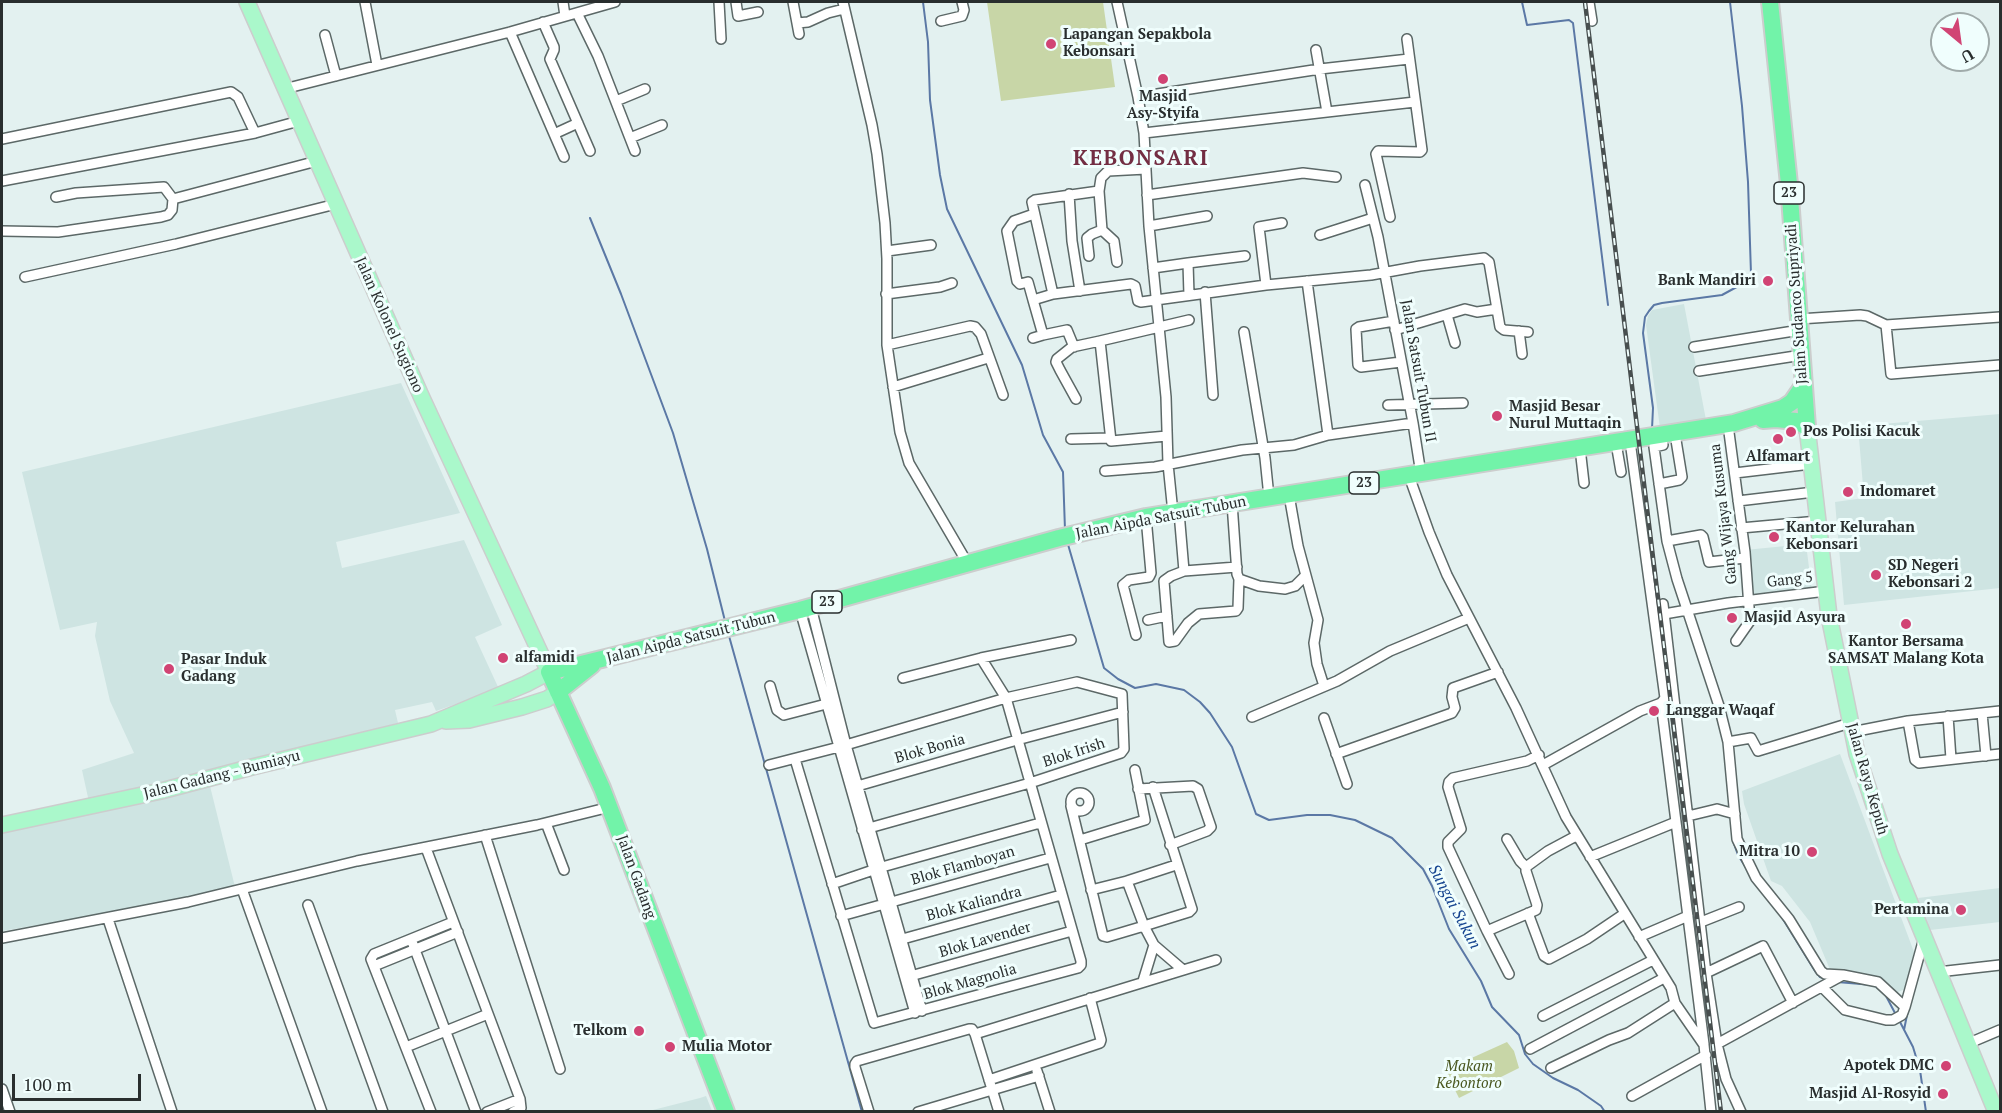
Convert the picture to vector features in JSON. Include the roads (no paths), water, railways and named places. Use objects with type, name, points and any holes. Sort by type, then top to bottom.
[{"type":"highway","name":"Jalan Sudanco Supriyadi","points":[[1770,2],[1789,184],[1807,428]]},
{"type":"highway","name":"Jalan Aipda Satsuit Tubun","points":[[1733,423],[1783,408],[1792,402],[1803,386]]},
{"type":"highway","name":"Jalan Aipda Satsuit Tubun","points":[[549,672],[595,663],[805,609],[1059,538],[1146,517],[1733,423],[1785,419],[1796,421],[1807,428]]},
{"type":"highway","name":"Jalan Aipda Satsuit Tubun","points":[[558,692],[595,663]]},
{"type":"highway","name":"Jalan Gadang","points":[[549,672],[610,807],[726,1112]]},
{"type":"main road","name":"Jalan Kolonel Sugiono","points":[[247,2],[417,388],[538,647]]},
{"type":"main road","name":"Jalan Raya Kepuh","points":[[1807,428],[1826,591],[1851,727],[1879,823],[1993,1110]]},
{"type":"main road","name":"Jalan Gadang","points":[[538,647],[549,672]]},
{"type":"main road","name":"Jalan Gadang - Bumiayu","points":[[2,825],[161,791],[441,721],[549,672]]},
{"type":"main road","name":"Jalan Gadang - Bumiayu","points":[[441,721],[469,720],[522,707],[547,699],[558,692]]},
{"type":"street","points":[[365,2],[377,65]]},
{"type":"street","points":[[563,2],[565,16]]},
{"type":"street","points":[[284,89],[510,32],[615,2]]},
{"type":"street","points":[[719,2],[721,39]]},
{"type":"street","points":[[736,2],[738,16],[758,12]]},
{"type":"street","points":[[793,2],[799,34]]},
{"type":"street","points":[[941,21],[962,16],[964,10],[962,2]]},
{"type":"street","points":[[1117,2],[1144,133],[1149,226],[1166,397],[1168,464],[1184,571]]},
{"type":"street","points":[[1589,2],[1592,21]]},
{"type":"street","points":[[797,23],[807,22],[843,5],[873,125],[887,251],[887,345],[900,432],[909,463],[968,564]]},
{"type":"street","points":[[577,13],[598,56],[635,151]]},
{"type":"street","points":[[543,22],[554,47],[550,58],[590,151]]},
{"type":"street","points":[[510,32],[564,157]]},
{"type":"street","points":[[325,35],[336,76]]},
{"type":"street","points":[[1390,217],[1376,154],[1378,151],[1421,151],[1407,39]]},
{"type":"street","points":[[1316,50],[1327,112]]},
{"type":"street","points":[[1138,97],[1320,69],[1409,59]]},
{"type":"street","points":[[616,100],[645,89]]},
{"type":"street","points":[[2,140],[231,92],[238,97],[254,130]]},
{"type":"street","points":[[1144,133],[1415,102]]},
{"type":"street","points":[[2,181],[254,130],[298,118]]},
{"type":"street","points":[[554,134],[578,123]]},
{"type":"street","points":[[630,138],[662,125]]},
{"type":"street","points":[[173,199],[317,161]]},
{"type":"street","points":[[1117,262],[1114,241],[1102,230],[1099,191],[1101,178],[1108,171],[1146,170]]},
{"type":"street","points":[[1147,195],[1303,173],[1336,177]]},
{"type":"street","name":"Jalan Satsuit Tubun II","points":[[1365,186],[1385,273],[1410,405],[1415,475],[1429,532],[1447,575],[1498,672],[1576,836],[1671,988],[1675,1003],[1705,1050]]},
{"type":"street","points":[[2,231],[58,232],[161,217],[168,215],[172,210],[173,199],[164,188],[76,193],[56,197]]},
{"type":"street","points":[[1053,294],[1033,201],[1099,191]]},
{"type":"street","points":[[1069,194],[1072,241],[1080,291]]},
{"type":"street","points":[[25,277],[176,244],[336,204]]},
{"type":"street","points":[[1034,214],[1014,221],[1007,231],[1017,281],[1020,284],[1028,282],[1043,334]]},
{"type":"street","points":[[1149,226],[1207,216]]},
{"type":"street","points":[[1320,235],[1373,218]]},
{"type":"street","points":[[1266,285],[1259,227],[1282,223]]},
{"type":"street","points":[[1089,256],[1086,240],[1092,234],[1102,230]]},
{"type":"street","points":[[887,251],[931,245]]},
{"type":"street","points":[[1153,268],[1245,256]]},
{"type":"street","points":[[1033,300],[1053,294],[1133,284],[1138,301],[1385,273],[1486,258],[1490,262],[1500,327],[1504,330],[1524,332],[1522,354]]},
{"type":"street","points":[[1188,264],[1189,295]]},
{"type":"street","points":[[1307,281],[1328,435]]},
{"type":"street","points":[[886,294],[940,287],[952,283]]},
{"type":"street","points":[[1205,292],[1213,396]]},
{"type":"street","points":[[1401,362],[1361,367],[1358,363],[1356,329],[1395,326],[1465,309],[1477,312],[1497,309]]},
{"type":"street","points":[[1447,315],[1455,343]]},
{"type":"street","points":[[1694,346],[1860,315],[1886,325],[2001,316]]},
{"type":"street","points":[[1076,399],[1056,362],[1059,356],[1074,347],[1189,320]]},
{"type":"street","points":[[1886,325],[1891,374],[2001,365]]},
{"type":"street","points":[[887,345],[970,326],[975,327],[981,334],[1003,395]]},
{"type":"street","points":[[1033,338],[1067,330],[1074,347]]},
{"type":"street","points":[[1244,332],[1264,448],[1269,497]]},
{"type":"street","points":[[1100,341],[1110,438],[1114,442],[1167,436]]},
{"type":"street","points":[[1699,370],[1802,355]]},
{"type":"street","points":[[893,387],[988,358]]},
{"type":"street","points":[[1388,405],[1463,403]]},
{"type":"street","points":[[1105,471],[1168,464],[1242,450],[1294,445],[1328,435],[1413,423]]},
{"type":"street","name":"Gang Wijaya Kusuma","points":[[1733,423],[1735,473],[1749,600],[1749,624],[1736,641]]},
{"type":"street","points":[[1659,484],[1679,480],[1682,477],[1662,436]]},
{"type":"street","points":[[1662,436],[1663,445],[1654,447],[1666,542],[1685,609],[1719,706],[1728,742],[1732,814],[1737,839],[1755,878],[1789,920],[1821,971],[1832,982],[1845,1010],[1886,1020],[1900,1014],[1924,939]]},
{"type":"street","points":[[1071,439],[1110,438]]},
{"type":"street","points":[[1621,472],[1623,442]]},
{"type":"street","points":[[1543,765],[1665,699],[1623,442]]},
{"type":"street","points":[[1580,448],[1584,483]]},
{"type":"street","points":[[1735,473],[1811,464]]},
{"type":"street","points":[[1738,501],[1814,492]]},
{"type":"street","points":[[1289,495],[1305,576],[1318,620],[1314,643],[1317,664],[1324,686]]},
{"type":"street","points":[[1232,503],[1239,579],[1238,608],[1236,611],[1199,614],[1188,623],[1175,641],[1168,642],[1164,581],[1184,571],[1237,567]]},
{"type":"street","points":[[1136,635],[1123,585],[1129,580],[1149,577],[1151,573],[1146,517]]},
{"type":"street","points":[[1741,528],[1818,521]]},
{"type":"street","points":[[1666,542],[1701,535],[1709,562],[1745,558]]},
{"type":"street","points":[[1239,579],[1259,586],[1285,589],[1294,586],[1305,576]]},
{"type":"street","name":"Gang 5","points":[[1689,816],[1664,609],[1685,609],[1826,591]]},
{"type":"street","points":[[805,609],[918,1012]]},
{"type":"street","points":[[1148,620],[1167,616]]},
{"type":"street","points":[[1252,717],[1342,678],[1390,651],[1469,618]]},
{"type":"street","points":[[903,678],[981,658],[1071,640]]},
{"type":"street","points":[[981,658],[1006,698],[1072,931]]},
{"type":"street","points":[[1336,754],[1452,712],[1455,708],[1452,697],[1454,688],[1498,672]]},
{"type":"street","points":[[769,765],[1006,698],[1077,682],[1120,693],[1123,696],[1123,712]]},
{"type":"street","points":[[770,686],[777,710],[784,715],[830,703]]},
{"type":"street","points":[[1661,703],[1711,1112]]},
{"type":"street","points":[[1728,742],[1751,738],[1758,751],[1851,727],[2001,711]]},
{"type":"street","name":"Blok Bonia","points":[[854,787],[1123,712]]},
{"type":"street","name":"Blok Irish","points":[[1030,783],[1121,753],[1124,749],[1123,712]]},
{"type":"street","points":[[1982,713],[1986,756]]},
{"type":"street","points":[[1947,716],[1951,759]]},
{"type":"street","points":[[1324,718],[1347,784]]},
{"type":"street","points":[[1908,721],[1916,762],[2001,754]]},
{"type":"street","points":[[1509,974],[1448,847],[1448,842],[1461,829],[1448,787],[1453,778],[1527,761],[1539,755]]},
{"type":"street","points":[[795,759],[841,916]]},
{"type":"street","points":[[1135,770],[1145,820]]},
{"type":"street","points":[[866,829],[1030,783]]},
{"type":"street","points":[[1076,825],[1089,802],[1087,796],[1082,793],[1074,795],[1071,806],[1103,936],[1107,937],[1189,912],[1192,909],[1176,865],[1153,787]]},
{"type":"street","points":[[1138,789],[1195,787],[1210,825],[1207,831],[1170,845]]},
{"type":"street","points":[[1071,806],[1076,810],[1084,810]]},
{"type":"street","points":[[2,938],[108,919],[357,861],[546,823],[610,807]]},
{"type":"street","points":[[1732,814],[1717,809],[1689,816],[1706,973],[1717,1044],[1726,1079],[1741,1112]]},
{"type":"street","points":[[1080,840],[1161,815]]},
{"type":"street","points":[[1590,857],[1676,822]]},
{"type":"street","points":[[546,823],[564,870]]},
{"type":"street","points":[[832,884],[878,868],[1040,823]]},
{"type":"street","points":[[486,835],[560,1069]]},
{"type":"street","points":[[1526,867],[1548,851],[1576,836]]},
{"type":"street","points":[[1487,930],[1536,910],[1537,905],[1526,867],[1507,839]]},
{"type":"street","points":[[426,848],[520,1098],[521,1108],[513,1112]]},
{"type":"street","name":"Blok Flamboyan","points":[[841,916],[1050,858]]},
{"type":"street","points":[[1091,890],[1176,865]]},
{"type":"street","points":[[1127,881],[1144,926],[1154,945],[1182,969]]},
{"type":"street","points":[[242,889],[322,1112]]},
{"type":"street","name":"Blok Kaliandra","points":[[899,940],[1061,895]]},
{"type":"street","points":[[308,905],[383,1112]]},
{"type":"street","points":[[1701,922],[1739,907]]},
{"type":"street","points":[[1528,913],[1544,956],[1549,959],[1587,939],[1624,914]]},
{"type":"street","name":"Blok Magnolia","points":[[841,916],[872,1020],[877,1023],[1078,968],[1081,961],[1072,931]]},
{"type":"street","points":[[1639,937],[1688,916]]},
{"type":"street","points":[[108,919],[172,1112]]},
{"type":"street","points":[[430,1112],[371,959],[374,954],[453,922]]},
{"type":"street","name":"Blok Lavender","points":[[909,977],[1072,931]]},
{"type":"street","points":[[374,966],[458,932]]},
{"type":"street","points":[[411,939],[476,1112]]},
{"type":"street","points":[[1143,981],[1154,945]]},
{"type":"street","points":[[1706,973],[1763,946],[1793,1003]]},
{"type":"street","points":[[975,1034],[1216,960]]},
{"type":"street","points":[[1543,1016],[1653,960]]},
{"type":"street","points":[[1938,972],[2001,965]]},
{"type":"street","points":[[1530,1049],[1664,978]]},
{"type":"street","points":[[1717,1044],[1832,982],[1878,982],[1900,1014]]},
{"type":"street","points":[[989,1080],[1100,1043],[1090,998]]},
{"type":"street","points":[[1551,1068],[1628,1033],[1675,1003]]},
{"type":"street","points":[[406,1047],[488,1014]]},
{"type":"street","points":[[869,1112],[855,1067],[857,1061],[969,1029],[972,1029],[975,1034],[999,1112]]},
{"type":"street","points":[[1967,1044],[2001,1030]]},
{"type":"street","points":[[1632,1096],[1705,1050]]},
{"type":"street","points":[[1036,1065],[1050,1112]]},
{"type":"street","points":[[918,1112],[1039,1076]]},
{"type":"street","points":[[2,1092],[10,1112]]},
{"type":"street","points":[[487,1112],[520,1098]]},
{"type":"waterway","points":[[923,2],[928,42],[930,100],[947,209],[1022,365],[1043,435],[1063,472],[1065,530]]},
{"type":"waterway","points":[[1522,2],[1527,25],[1569,20],[1573,23],[1608,305]]},
{"type":"waterway","points":[[1652,429],[1653,408],[1643,333],[1645,317],[1654,305],[1722,295],[1744,283],[1751,274],[1748,182],[1730,2]]},
{"type":"waterway","points":[[590,218],[673,433],[707,549],[725,621]]},
{"type":"waterway","name":"Sungai Sukun","points":[[1067,541],[1104,668],[1135,688],[1156,684],[1184,690],[1200,702],[1232,747],[1256,814],[1269,820],[1307,815],[1330,815],[1355,820],[1392,838],[1423,869],[1449,929],[1481,981],[1492,1007],[1519,1035],[1525,1054],[1533,1064],[1553,1078],[1578,1090],[1601,1106],[1605,1112]]},
{"type":"waterway","points":[[729,636],[862,1112]]},
{"type":"waterway","points":[[1733,841],[1748,871]]},
{"type":"waterway","points":[[1781,916],[1815,971],[1820,977],[1826,979]]},
{"type":"waterway","points":[[1837,982],[1873,985],[1879,988]]},
{"type":"waterway","points":[[1885,994],[1896,1015]]},
{"type":"waterway","points":[[1904,1030],[1908,1010]]},
{"type":"waterway","points":[[1899,1020],[1913,1047],[1920,1070],[1926,1112]]},
{"type":"railway","points":[[1585,2],[1721,1112]]},
{"type":"place","name":"Lapangan Sepakbola Kebonsari","points":[[1051,44]]},
{"type":"place","name":"Masjid Asy-Styifa","points":[[1163,79]]},
{"type":"place","name":"Bank Mandiri","points":[[1768,281]]},
{"type":"place","name":"Masjid Besar Nurul Muttaqin","points":[[1497,416]]},
{"type":"place","name":"Pos Polisi Kacuk","points":[[1791,432]]},
{"type":"place","name":"Alfamart","points":[[1778,439]]},
{"type":"place","name":"Indomaret","points":[[1848,492]]},
{"type":"place","name":"Kantor Kelurahan Kebonsari","points":[[1774,537]]},
{"type":"place","name":"SD Negeri Kebonsari 2","points":[[1876,575]]},
{"type":"place","name":"Masjid Asyura","points":[[1732,618]]},
{"type":"place","name":"Kantor Bersama SAMSAT Malang Kota","points":[[1906,624]]},
{"type":"place","name":"alfamidi","points":[[503,658]]},
{"type":"place","name":"Pasar Induk Gadang","points":[[169,669]]},
{"type":"place","name":"Langgar Waqaf","points":[[1654,711]]},
{"type":"place","name":"Mitra 10","points":[[1812,852]]},
{"type":"place","name":"Pertamina","points":[[1961,910]]},
{"type":"place","name":"Telkom","points":[[639,1031]]},
{"type":"place","name":"Mulia Motor","points":[[670,1047]]},
{"type":"place","name":"Apotek DMC","points":[[1946,1066]]},
{"type":"place","name":"Masjid Al-Rosyid","points":[[1943,1094]]},
{"type":"district","name":"KEBONSARI","points":[[1141,159]]},
{"type":"park label","name":"Makam Kebontoro","points":[[1469,1076]]}]
